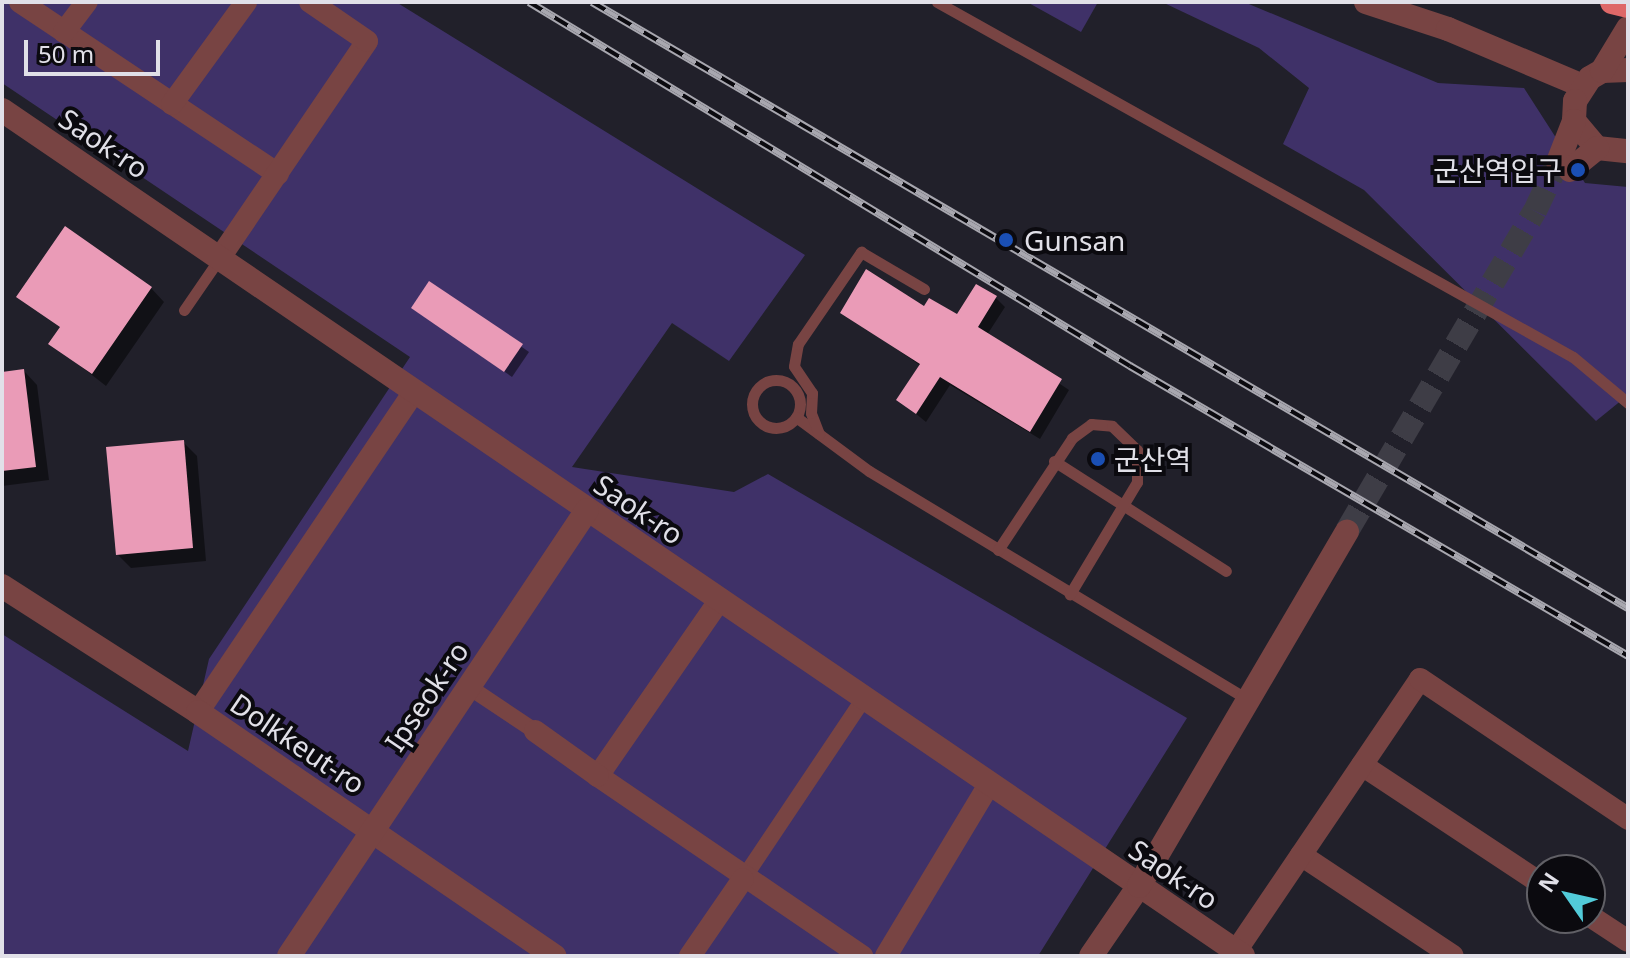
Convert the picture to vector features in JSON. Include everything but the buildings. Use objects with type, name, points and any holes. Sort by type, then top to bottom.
[{"type":"highway","points":[[1612,2],[1628,6]]},
{"type":"street","points":[[20,2],[278,174]]},
{"type":"street","points":[[64,32],[87,2]]},
{"type":"street","points":[[172,104],[246,2]]},
{"type":"street","points":[[219,259],[367,41],[310,2]]},
{"type":"street","points":[[1366,2],[1592,78],[1628,70]]},
{"type":"street","points":[[1628,28],[1592,78],[1574,121],[1564,166],[1597,148],[1628,151]]},
{"type":"street","name":"Saok-ro","points":[[2,110],[1239,954]]},
{"type":"street","points":[[1574,121],[1597,148]]},
{"type":"street","points":[[198,712],[414,392]]},
{"type":"street","name":"Ipseok-ro","points":[[289,956],[587,510]]},
{"type":"street","points":[[1091,956],[1139,886],[1245,698],[1347,531]]},
{"type":"street","name":"Dolkkeut-ro","points":[[2,586],[198,712],[555,956]]},
{"type":"street","points":[[598,776],[719,601]]},
{"type":"street","points":[[1239,954],[1301,855],[1420,679],[1628,819]]},
{"type":"street","points":[[469,687],[743,879],[862,956]]},
{"type":"street","points":[[690,956],[864,698]]},
{"type":"street","points":[[1362,765],[1526,873]]},
{"type":"street","points":[[886,956],[990,783]]},
{"type":"street","points":[[1301,855],[1453,956]]},
{"type":"street","points":[[1606,929],[1623,943]]},
{"type":"lane","points":[[937,2],[1573,357],[1628,403]]},
{"type":"lane","points":[[820,435],[811,413],[812,393],[794,366],[798,344],[861,252],[924,289]]},
{"type":"lane","points":[[184,310],[219,259]]},
{"type":"lane","points":[[776,380],[791,385],[800,398],[796,417],[780,428],[765,425],[752,407],[756,392],[776,380]]},
{"type":"lane","points":[[796,417],[998,550],[1245,698]]},
{"type":"lane","points":[[998,550],[1054,461],[1091,424],[1112,426],[1137,450],[1140,465],[1137,482],[1070,594]]},
{"type":"lane","points":[[1054,461],[1226,571]]},
{"type":"shaded area","points":[[2,2],[396,2],[805,255],[729,361],[672,323],[572,467],[734,492],[768,474],[1187,718],[1038,956],[2,956],[2,634],[188,751],[209,659],[410,357],[2,83]]},
{"type":"shaded area","points":[[1027,2],[1098,2],[1081,32]]},
{"type":"shaded area","points":[[1162,2],[1244,2],[1438,83],[1524,88],[1585,183],[1628,187],[1628,395],[1596,421],[1364,190],[1283,144],[1309,88],[1259,48]]},
{"type":"tunnel","points":[[1347,531],[1535,211],[1558,162]]},
{"type":"railway","points":[[529,2],[1130,366],[1628,656]]},
{"type":"railway","points":[[592,2],[1628,608]]},
{"type":"place","name":"군산역입구","points":[[1578,170]]},
{"type":"place","name":"Gunsan","points":[[1006,240]]},
{"type":"place","name":"군산역","points":[[1098,459]]}]
